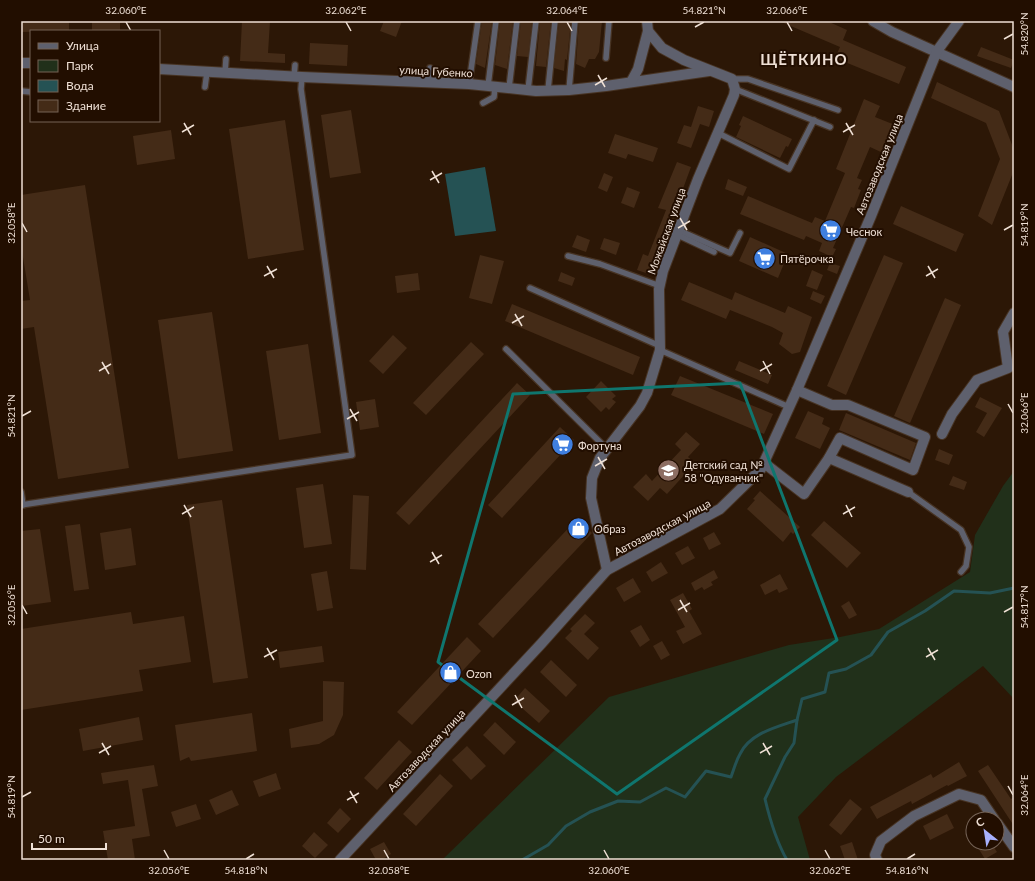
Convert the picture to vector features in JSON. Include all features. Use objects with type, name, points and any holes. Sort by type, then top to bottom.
[{"type":"street","points":[[873,21],[892,32],[1014,87]]},
{"type":"street","name":"Автозаводская улица","points":[[340,860],[541,644],[607,570],[720,509],[761,469],[797,390],[868,224],[937,51],[958,21]]},
{"type":"street","points":[[648,26],[662,48],[684,60],[711,71],[734,84]]},
{"type":"street","points":[[631,82],[638,69],[648,26]]},
{"type":"street","name":"улица Губенко","points":[[160,69],[298,77],[469,84],[528,90],[569,90],[711,71]]},
{"type":"street","name":"Можайская улица","points":[[607,570],[591,498],[592,478],[600,458],[640,406],[647,393],[660,348],[659,302],[663,271],[680,234],[698,179],[734,95],[734,84]]},
{"type":"street","points":[[942,434],[952,414],[977,380],[1008,368],[1003,332],[1014,313]]},
{"type":"street","points":[[764,463],[804,494],[829,458],[840,438],[913,470],[925,437],[848,405],[832,405],[797,390]]},
{"type":"street","points":[[829,458],[908,492]]},
{"type":"street","points":[[877,860],[875,855],[881,841],[914,816],[959,794],[981,800],[989,811]]},
{"type":"street","points":[[1005,834],[1014,847]]},
{"type":"lane","points":[[469,84],[478,21]]},
{"type":"lane","points":[[483,103],[494,97],[492,86],[496,21]]},
{"type":"lane","points":[[509,88],[517,21]]},
{"type":"lane","points":[[528,90],[536,21]]},
{"type":"lane","points":[[548,90],[555,21]]},
{"type":"lane","points":[[569,90],[575,21]]},
{"type":"lane","points":[[606,58],[609,21]]},
{"type":"lane","points":[[225,73],[226,59]]},
{"type":"lane","points":[[21,492],[22,505],[352,455],[301,89],[295,65]]},
{"type":"lane","points":[[428,82],[430,68]]},
{"type":"lane","points":[[205,87],[206,72]]},
{"type":"lane","points":[[734,84],[748,79],[838,110]]},
{"type":"lane","points":[[734,84],[830,127]]},
{"type":"lane","points":[[718,133],[789,169],[814,120]]},
{"type":"lane","points":[[680,234],[730,253],[740,233]]},
{"type":"lane","points":[[680,234],[714,252]]},
{"type":"lane","points":[[568,256],[600,264],[660,286]]},
{"type":"lane","points":[[530,288],[789,407]]},
{"type":"lane","points":[[506,349],[607,450]]},
{"type":"lane","points":[[908,492],[961,530],[969,547],[966,566],[962,572]]},
{"type":"highlighted area","points":[[740,383],[837,640],[617,794],[438,662],[513,394]]},
{"type":"green space","points":[[1014,471],[1014,699],[983,666],[836,777],[798,817],[810,860],[751,860],[750,858],[730,860],[442,860],[609,697],[789,645],[879,629],[970,572],[975,535],[1003,486]]},
{"type":"water","points":[[485,167],[496,231],[455,236],[445,174]]},
{"type":"building","points":[[21,21],[69,21],[69,30],[30,30],[30,32],[21,32]]},
{"type":"building","points":[[92,21],[120,21],[120,30],[92,30]]},
{"type":"building","points":[[242,21],[270,21],[268,53],[285,54],[285,63],[240,61]]},
{"type":"building","points":[[384,21],[402,21],[396,37],[380,31]]},
{"type":"building","points":[[482,21],[492,21],[485,68],[476,64]]},
{"type":"building","points":[[500,21],[513,21],[507,69],[495,65]]},
{"type":"building","points":[[521,21],[532,21],[528,57],[517,56]]},
{"type":"building","points":[[540,21],[551,21],[546,67],[536,66]]},
{"type":"building","points":[[559,21],[571,21],[567,60],[565,59],[564,71],[554,68]]},
{"type":"building","points":[[579,21],[602,21],[599,52],[595,59],[589,59],[585,68],[576,64]]},
{"type":"building","points":[[779,21],[827,21],[847,30],[843,40],[906,67],[899,84],[835,58],[840,47]]},
{"type":"building","points":[[310,43],[348,45],[347,66],[309,64]]},
{"type":"building","points":[[981,47],[1014,60],[1011,68],[977,56]]},
{"type":"building","points":[[937,82],[999,111],[1014,150],[1014,170],[992,225],[978,216],[1000,159],[986,123],[931,98]]},
{"type":"building","points":[[864,99],[880,106],[875,117],[895,125],[883,153],[870,147],[857,178],[862,180],[858,189],[861,190],[854,208],[851,207],[833,248],[836,249],[832,257],[819,251],[822,243],[806,236],[804,240],[740,214],[748,196],[812,223],[815,217],[825,221],[845,173],[836,169]]},
{"type":"building","points":[[698,106],[714,111],[709,127],[700,124],[691,148],[677,143],[684,125],[691,127]]},
{"type":"building","points":[[351,110],[361,173],[330,178],[321,115]]},
{"type":"building","points":[[743,116],[792,139],[788,147],[786,146],[780,158],[736,137],[741,126],[739,125]]},
{"type":"building","points":[[285,120],[304,250],[248,259],[229,129]]},
{"type":"building","points":[[171,130],[175,159],[137,165],[133,136]]},
{"type":"building","points":[[615,134],[658,148],[653,162],[628,154],[626,159],[608,153]]},
{"type":"building","points":[[677,162],[691,167],[681,194],[683,194],[671,225],[672,226],[659,260],[655,276],[637,270],[643,254],[648,256],[666,210],[658,208]]},
{"type":"building","points":[[604,173],[613,177],[607,192],[598,188]]},
{"type":"building","points":[[728,179],[747,187],[743,196],[725,189]]},
{"type":"building","points":[[85,185],[129,468],[58,479],[34,327],[21,329],[21,301],[30,300],[21,245],[21,195]]},
{"type":"building","points":[[627,187],[640,192],[634,208],[621,203]]},
{"type":"building","points":[[901,206],[964,234],[956,252],[893,224]]},
{"type":"building","points":[[577,235],[590,240],[586,252],[572,247]]},
{"type":"building","name":"Пятёрочка","points":[[750,237],[788,254],[778,278],[739,261]]},
{"type":"building","points":[[604,238],[620,243],[616,255],[600,249]]},
{"type":"building","points":[[480,255],[504,261],[492,304],[469,298]]},
{"type":"building","points":[[884,255],[903,263],[846,395],[827,386]]},
{"type":"building","points":[[830,263],[840,266],[837,274],[827,270]]},
{"type":"building","points":[[812,270],[823,275],[817,290],[806,286]]},
{"type":"building","points":[[561,272],[575,278],[572,286],[558,281]]},
{"type":"building","points":[[418,273],[420,290],[397,293],[395,276]]},
{"type":"building","points":[[689,282],[732,300],[735,292],[785,313],[788,306],[812,317],[800,352],[792,354],[779,344],[783,333],[772,327],[730,310],[726,319],[681,300]]},
{"type":"building","points":[[813,291],[825,296],[821,304],[810,299]]},
{"type":"building","points":[[945,298],[961,305],[910,423],[894,416]]},
{"type":"building","points":[[512,304],[640,357],[633,375],[505,321]]},
{"type":"building","points":[[212,312],[233,451],[178,459],[158,320]]},
{"type":"building","points":[[393,335],[407,348],[383,374],[369,361]]},
{"type":"building","points":[[471,342],[484,354],[426,415],[413,403]]},
{"type":"building","points":[[308,344],[321,433],[279,440],[266,351]]},
{"type":"building","points":[[739,361],[772,375],[768,384],[735,370]]},
{"type":"building","points":[[680,376],[773,414],[764,434],[671,395]]},
{"type":"building","points":[[601,381],[616,396],[612,399],[616,402],[609,410],[606,407],[601,412],[586,397]]},
{"type":"building","points":[[517,383],[530,395],[409,525],[396,513]]},
{"type":"building","points":[[980,397],[1002,408],[984,437],[976,432],[987,413],[975,407]]},
{"type":"building","points":[[375,399],[379,427],[360,430],[356,402]]},
{"type":"building","points":[[808,411],[824,418],[822,424],[830,428],[820,449],[795,438]]},
{"type":"building","points":[[846,413],[916,443],[910,460],[839,430]]},
{"type":"building","points":[[560,427],[574,440],[502,518],[488,505]]},
{"type":"building","points":[[686,432],[700,444],[688,457],[695,463],[667,494],[660,488],[648,501],[633,487],[646,474],[652,481],[681,450],[675,444]]},
{"type":"building","points":[[939,449],[953,455],[949,465],[935,460]]},
{"type":"building","points":[[953,476],[967,482],[964,490],[949,485]]},
{"type":"building","points":[[323,484],[332,544],[304,548],[296,488]]},
{"type":"building","points":[[760,491],[800,527],[793,534],[791,532],[783,542],[747,509],[755,500],[753,499]]},
{"type":"building","points":[[353,495],[369,496],[366,570],[350,569]]},
{"type":"building","points":[[222,500],[248,678],[213,683],[187,505]]},
{"type":"building","points":[[577,519],[592,533],[493,638],[478,624]]},
{"type":"building","points":[[824,521],[861,553],[847,568],[811,535]]},
{"type":"building","points":[[80,524],[89,589],[74,591],[65,526]]},
{"type":"building","points":[[131,528],[136,565],[105,570],[100,533]]},
{"type":"building","points":[[40,529],[51,602],[22,606],[21,531]]},
{"type":"building","points":[[714,532],[721,544],[709,550],[703,538]]},
{"type":"building","points":[[688,546],[695,558],[682,565],[675,553]]},
{"type":"building","points":[[661,562],[668,573],[652,582],[646,572]]},
{"type":"building","points":[[714,570],[718,578],[711,582],[713,585],[704,590],[702,587],[695,591],[691,583]]},
{"type":"building","points":[[327,571],[333,608],[317,611],[311,574]]},
{"type":"building","points":[[780,574],[788,589],[779,593],[777,589],[765,595],[760,585]]},
{"type":"building","points":[[633,578],[641,592],[624,602],[616,588]]},
{"type":"building","points":[[683,593],[692,609],[689,611],[702,634],[683,644],[676,631],[685,627],[670,600]]},
{"type":"building","points":[[849,601],[857,615],[849,619],[841,606]]},
{"type":"building","points":[[131,612],[133,624],[184,616],[191,662],[139,670],[143,691],[21,710],[21,629]]},
{"type":"building","points":[[585,614],[595,623],[584,634],[599,648],[588,660],[565,638],[572,631],[570,629]]},
{"type":"building","points":[[641,625],[650,640],[640,647],[630,631]]},
{"type":"building","points":[[467,637],[481,651],[412,725],[397,712]]},
{"type":"building","points":[[662,641],[670,655],[661,660],[653,646]]},
{"type":"building","points":[[322,646],[324,662],[280,668],[278,652]]},
{"type":"building","points":[[551,660],[577,685],[566,697],[540,672]]},
{"type":"building","points":[[323,681],[344,682],[343,715],[334,735],[319,744],[291,748],[289,729],[323,721]]},
{"type":"building","points":[[525,688],[550,711],[539,723],[514,701]]},
{"type":"building","points":[[252,713],[257,751],[191,761],[189,757],[180,761],[175,725]]},
{"type":"building","points":[[139,717],[143,740],[83,751],[79,729]]},
{"type":"building","points":[[495,722],[516,742],[504,755],[483,735]]},
{"type":"building","points":[[399,740],[412,752],[377,790],[364,778]]},
{"type":"building","points":[[467,746],[486,766],[471,780],[452,760]]},
{"type":"building","points":[[959,762],[967,776],[912,804],[911,801],[877,819],[870,807],[931,774],[933,778]]},
{"type":"building","points":[[154,765],[158,786],[142,789],[150,836],[132,839],[135,860],[108,860],[103,831],[135,826],[128,780],[103,784],[101,773]]},
{"type":"building","points":[[988,765],[1011,799],[1014,797],[1014,826],[1005,811],[978,771]]},
{"type":"building","points":[[276,773],[281,789],[259,797],[253,781]]},
{"type":"building","points":[[440,774],[453,786],[416,826],[403,814]]},
{"type":"building","points":[[232,790],[239,805],[216,815],[209,800]]},
{"type":"building","points":[[850,799],[862,809],[841,835],[829,825]]},
{"type":"building","points":[[196,804],[201,819],[176,827],[171,812]]},
{"type":"building","points":[[340,808],[351,819],[338,833],[327,823]]},
{"type":"building","points":[[947,814],[954,828],[930,840],[923,826]]},
{"type":"building","points":[[314,832],[328,845],[315,858],[302,846]]},
{"type":"building","points":[[384,842],[391,854],[381,860],[376,860],[370,849]]},
{"type":"building","points":[[852,842],[858,860],[845,860],[840,846]]},
{"type":"building","points":[[980,851],[997,852],[985,859]]},
{"type":"waterway","points":[[522,860],[548,845],[566,826],[590,812],[618,801],[640,802],[666,788],[685,797],[706,771],[731,777],[740,754],[750,741],[773,728],[797,720],[802,699],[825,692],[829,673],[846,669],[871,655],[888,632],[925,611],[954,591],[990,593],[1014,588]]},
{"type":"waterway","points":[[787,860],[774,830],[765,799],[785,757],[794,743],[797,720]]},
{"type":"place","name":"Чеснок","points":[[830,231]]},
{"type":"place","name":"Пятёрочка","points":[[764,258]]},
{"type":"place","name":"Фортуна","points":[[563,445]]},
{"type":"place","name":"Детский сад № 58 \"Одуванчик\"","points":[[668,470]]},
{"type":"place","name":"Образ","points":[[578,528]]},
{"type":"place","name":"Ozon","points":[[451,673]]},
{"type":"district","name":"ЩЁТКИНО","points":[[804,59]]}]
